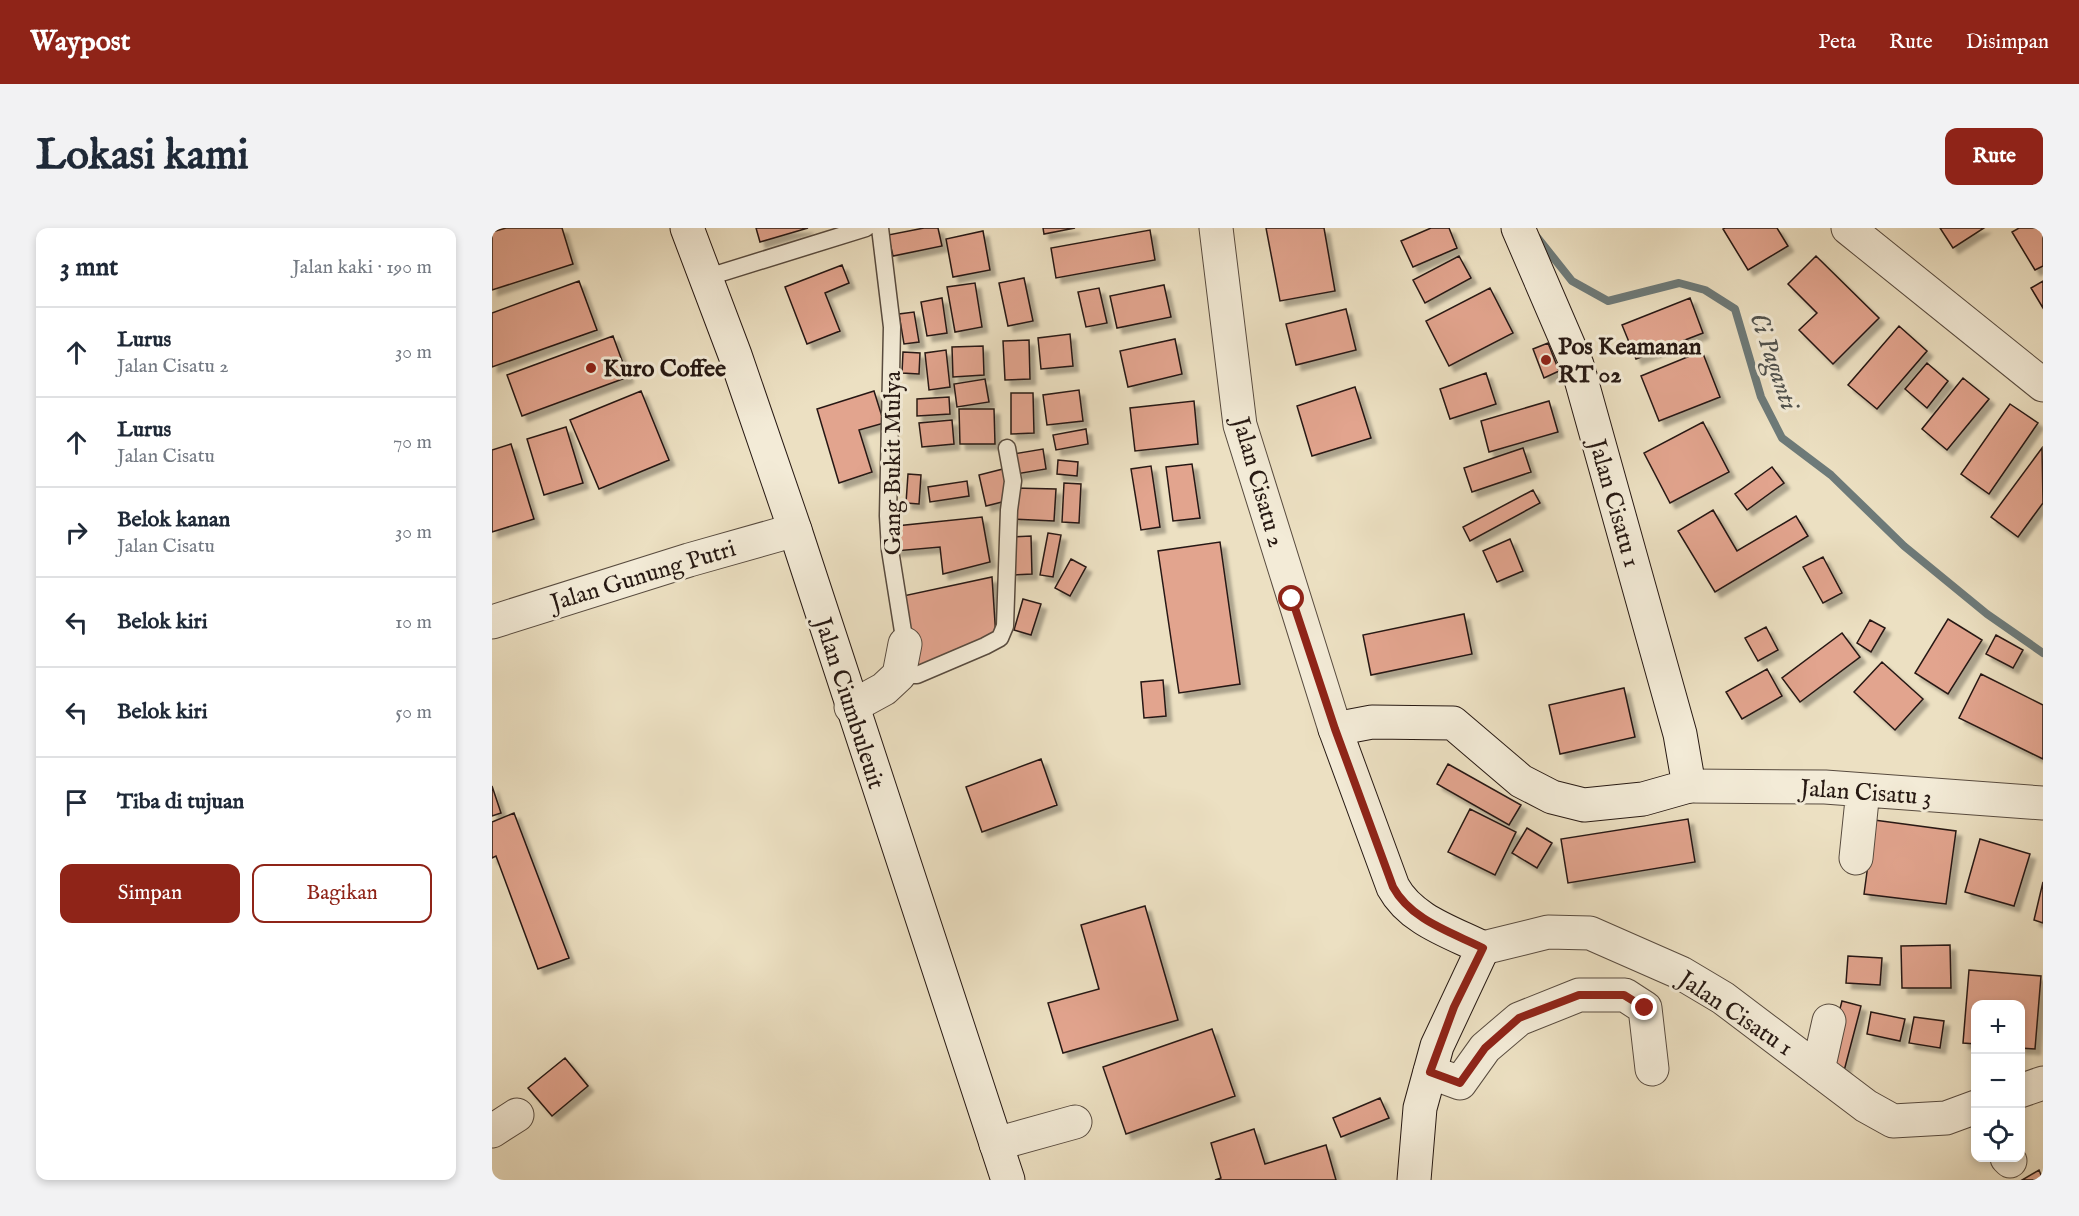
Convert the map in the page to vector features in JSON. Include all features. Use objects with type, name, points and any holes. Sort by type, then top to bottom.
[{"type":"street","name":"Jalan Ciumbuleuit","points":[[687,228],[735,355],[795,530],[1008,1180]]},
{"type":"street","name":"Jalan Cisatu 2","points":[[1216,228],[1240,425],[1335,729],[1393,887],[1401,901],[1413,913],[1483,948]]},
{"type":"street","name":"Jalan Cisatu 1","points":[[1518,228],[1577,365],[1680,734],[1689,786]]},
{"type":"street","points":[[1848,228],[2043,385]]},
{"type":"street","name":"Jalan Gunung Putri","points":[[492,621],[688,560],[795,530]]},
{"type":"street","points":[[851,706],[884,689],[902,660]]},
{"type":"street","name":"Jalan Cisatu 3","points":[[1335,729],[1372,722],[1453,723],[1521,781],[1552,797],[1584,805],[1642,799],[1689,786],[1863,790],[2043,803]]},
{"type":"street","points":[[1856,858],[1863,790]]},
{"type":"street","name":"Jalan Cisatu 1","points":[[1483,948],[1548,932],[1590,933],[1681,973],[1723,998],[1866,1106],[1893,1121],[1971,1115]]},
{"type":"street","points":[[1414,1180],[1420,1108],[1430,1072],[1454,1007],[1483,948]]},
{"type":"street","points":[[1430,1072],[1460,1083],[1485,1048],[1519,1018],[1579,995],[1624,995],[1645,1008],[1652,1069]]},
{"type":"street","points":[[1818,1070],[1829,1021]]},
{"type":"street","points":[[2025,1089],[2043,1083]]},
{"type":"street","points":[[996,1144],[1075,1122]]},
{"type":"lane","points":[[705,278],[866,228]]},
{"type":"lane","name":"Gang Bukit Mulya","points":[[880,228],[892,327],[888,516],[902,660]]},
{"type":"lane","points":[[902,660],[917,675],[1000,638],[1005,626],[1009,510],[1013,481],[1007,448]]},
{"type":"building","points":[[506,228],[562,228],[573,264],[492,290],[492,232]]},
{"type":"building","points":[[756,228],[808,228],[760,242]]},
{"type":"building","points":[[924,228],[938,228],[942,246],[893,256],[888,235]]},
{"type":"building","points":[[1043,228],[1075,228],[1044,234]]},
{"type":"building","points":[[1266,228],[1324,228],[1335,291],[1280,301]]},
{"type":"building","points":[[1431,228],[1449,228],[1457,248],[1413,267],[1401,241]]},
{"type":"building","points":[[1777,228],[1788,246],[1748,270],[1723,229]]},
{"type":"building","points":[[1940,228],[1984,228],[1953,248]]},
{"type":"building","points":[[2019,228],[2043,228],[2043,266],[2035,270],[2012,232]]},
{"type":"building","points":[[1150,230],[1155,260],[1056,278],[1051,248]]},
{"type":"building","points":[[983,231],[990,270],[953,277],[946,239]]},
{"type":"building","points":[[1459,256],[1471,278],[1425,303],[1413,280]]},
{"type":"building","points":[[1816,256],[1879,318],[1833,364],[1799,330],[1817,313],[1788,284]]},
{"type":"building","points":[[842,265],[849,283],[825,293],[840,331],[807,344],[785,287]]},
{"type":"building","points":[[1024,278],[1033,321],[1008,326],[999,283]]},
{"type":"building","points":[[579,281],[597,330],[492,367],[492,313]]},
{"type":"building","points":[[2043,281],[2043,308],[2031,288]]},
{"type":"building","points":[[975,283],[982,327],[955,332],[947,287]]},
{"type":"building","points":[[1164,285],[1171,317],[1117,328],[1110,296]]},
{"type":"building","points":[[1099,288],[1107,323],[1086,327],[1078,292]]},
{"type":"building","points":[[1490,288],[1513,333],[1449,366],[1426,321]]},
{"type":"building","points":[[942,298],[947,333],[927,336],[921,302]]},
{"type":"building","points":[[1690,298],[1703,333],[1636,359],[1622,325]]},
{"type":"building","points":[[1346,309],[1356,350],[1296,365],[1286,324]]},
{"type":"building","points":[[914,312],[919,342],[904,344],[899,314]]},
{"type":"building","points":[[1899,326],[1927,351],[1877,409],[1848,385]]},
{"type":"building","points":[[1070,334],[1073,366],[1041,369],[1038,338]]},
{"type":"building","points":[[613,336],[628,377],[522,416],[507,375]]},
{"type":"building","points":[[1175,339],[1182,374],[1128,387],[1120,351]]},
{"type":"building","points":[[1029,340],[1030,379],[1005,380],[1003,341]]},
{"type":"building","name":"Pos Keamanan RT 02","points":[[1548,343],[1559,371],[1544,378],[1533,349]]},
{"type":"building","points":[[983,346],[984,375],[953,377],[952,347]]},
{"type":"building","points":[[946,350],[950,387],[929,390],[925,353]]},
{"type":"building","points":[[1702,351],[1720,397],[1659,421],[1641,376]]},
{"type":"building","points":[[903,352],[920,353],[919,374],[902,373]]},
{"type":"building","points":[[1927,363],[1948,381],[1927,408],[1905,389]]},
{"type":"building","points":[[1486,373],[1496,404],[1450,419],[1440,389]]},
{"type":"building","points":[[1963,378],[1989,399],[1947,450],[1922,429]]},
{"type":"building","points":[[985,379],[989,402],[957,407],[954,384]]},
{"type":"building","points":[[1355,387],[1371,438],[1312,456],[1297,406]]},
{"type":"building","points":[[1079,390],[1083,421],[1047,425],[1043,395]]},
{"type":"building","points":[[641,391],[669,460],[599,489],[570,420]]},
{"type":"building","points":[[874,391],[884,423],[859,430],[872,472],[839,483],[817,409]]},
{"type":"building","points":[[1011,393],[1033,393],[1034,433],[1011,434]]},
{"type":"building","points":[[949,397],[950,414],[917,416],[917,399]]},
{"type":"building","points":[[1194,401],[1198,444],[1135,451],[1130,408]]},
{"type":"building","points":[[1549,401],[1558,432],[1489,452],[1481,421]]},
{"type":"building","points":[[2010,404],[2038,423],[1989,494],[1961,474]]},
{"type":"building","points":[[959,409],[994,409],[995,444],[960,444]]},
{"type":"building","points":[[952,420],[954,444],[922,447],[919,423]]},
{"type":"building","points":[[1703,422],[1729,472],[1670,503],[1644,453]]},
{"type":"building","points":[[566,427],[583,483],[544,495],[527,439]]},
{"type":"building","points":[[1086,429],[1088,444],[1056,450],[1053,435]]},
{"type":"building","points":[[511,444],[534,519],[492,532],[492,450]]},
{"type":"building","points":[[1523,448],[1531,472],[1472,492],[1464,468]]},
{"type":"building","points":[[2042,448],[2043,503],[2018,537],[1991,517]]},
{"type":"building","points":[[1043,449],[1046,469],[1016,474],[1013,454]]},
{"type":"building","points":[[1058,460],[1078,462],[1077,476],[1057,474]]},
{"type":"building","points":[[1192,464],[1200,518],[1173,521],[1166,467]]},
{"type":"building","points":[[1151,466],[1160,527],[1141,530],[1131,469]]},
{"type":"building","points":[[1772,467],[1784,483],[1747,510],[1735,494]]},
{"type":"building","points":[[1003,469],[1010,500],[986,506],[979,475]]},
{"type":"building","points":[[908,474],[921,475],[919,504],[906,503]]},
{"type":"building","points":[[967,481],[969,496],[930,502],[928,487]]},
{"type":"building","points":[[1064,483],[1081,484],[1079,523],[1062,522]]},
{"type":"building","points":[[1014,488],[1056,489],[1054,521],[1012,519]]},
{"type":"building","points":[[1533,490],[1540,503],[1470,541],[1463,527]]},
{"type":"building","points":[[1713,510],[1737,551],[1796,516],[1808,536],[1715,592],[1678,531]]},
{"type":"building","points":[[982,517],[990,562],[943,574],[940,547],[895,551],[896,526]]},
{"type":"building","points":[[1048,533],[1061,535],[1053,577],[1040,575]]},
{"type":"building","points":[[1031,536],[1032,574],[1012,575],[1011,537]]},
{"type":"building","points":[[1510,539],[1523,571],[1497,582],[1483,551]]},
{"type":"building","points":[[1220,542],[1240,684],[1179,693],[1158,551]]},
{"type":"building","points":[[1823,557],[1842,593],[1823,603],[1803,567]]},
{"type":"building","points":[[1071,559],[1086,567],[1070,596],[1055,588]]},
{"type":"building","points":[[992,577],[996,638],[914,674],[903,596]]},
{"type":"building","points":[[1023,599],[1041,604],[1031,635],[1014,630]]},
{"type":"building","points":[[1464,614],[1472,654],[1371,675],[1363,635]]},
{"type":"building","points":[[1948,619],[1982,640],[1948,694],[1915,673]]},
{"type":"building","points":[[1870,620],[1885,628],[1871,652],[1857,643]]},
{"type":"building","points":[[1766,627],[1778,650],[1758,661],[1745,638]]},
{"type":"building","points":[[1842,633],[1860,657],[1800,702],[1782,678]]},
{"type":"building","points":[[1996,635],[2023,650],[2013,668],[1986,654]]},
{"type":"building","points":[[1882,662],[1923,699],[1895,730],[1854,692]]},
{"type":"building","points":[[1767,669],[1782,696],[1742,719],[1726,692]]},
{"type":"building","points":[[1981,674],[2043,705],[2043,759],[1959,718]]},
{"type":"building","points":[[1163,680],[1166,716],[1144,718],[1141,682]]},
{"type":"building","points":[[1624,688],[1635,737],[1560,754],[1549,705]]},
{"type":"building","points":[[1041,759],[1057,805],[982,832],[966,787]]},
{"type":"building","points":[[1448,764],[1521,805],[1509,825],[1437,784]]},
{"type":"building","points":[[492,786],[501,813],[492,816]]},
{"type":"building","points":[[1470,809],[1516,832],[1495,875],[1448,852]]},
{"type":"building","points":[[514,813],[569,958],[538,969],[496,856],[492,858],[492,822]]},
{"type":"building","points":[[1688,819],[1695,862],[1568,883],[1561,839]]},
{"type":"building","points":[[1874,820],[1956,831],[1946,904],[1864,894]]},
{"type":"building","points":[[1527,828],[1552,843],[1537,868],[1512,853]]},
{"type":"building","points":[[1980,839],[2030,854],[2014,906],[1965,892]]},
{"type":"building","points":[[2043,882],[2043,923],[2034,920]]},
{"type":"building","points":[[1145,906],[1178,1020],[1063,1053],[1048,1003],[1099,989],[1081,925]]},
{"type":"building","points":[[1950,945],[1951,988],[1902,988],[1901,946]]},
{"type":"building","points":[[1848,956],[1882,958],[1880,985],[1846,983]]},
{"type":"building","points":[[1969,970],[2041,976],[2035,1049],[2025,1048],[2025,1000],[1971,1000],[1971,1044],[1963,1043]]},
{"type":"building","points":[[1842,1001],[1861,1006],[1844,1071],[1825,1066]]},
{"type":"building","points":[[1871,1012],[1905,1019],[1900,1041],[1867,1034]]},
{"type":"building","points":[[1914,1017],[1944,1021],[1940,1048],[1909,1043]]},
{"type":"building","points":[[1212,1029],[1235,1096],[1126,1134],[1103,1067]]},
{"type":"building","points":[[565,1058],[588,1086],[552,1116],[528,1088]]},
{"type":"building","points":[[1380,1098],[1389,1118],[1341,1137],[1333,1118]]},
{"type":"building","points":[[1254,1129],[1265,1164],[1326,1145],[1336,1180],[1215,1180],[1221,1178],[1211,1143]]},
{"type":"building","points":[[2039,1170],[2043,1180],[2022,1180]]},
{"type":"waterway","name":"Ci Paganti","points":[[1537,237],[1572,281],[1608,301],[1679,283],[1705,290],[1735,309],[1761,397],[1782,438],[1831,475],[1904,546],[1987,614],[2043,653]]},
{"type":"place","name":"Pos Keamanan RT 02","points":[[1546,360]]},
{"type":"place","name":"Kuro Coffee","points":[[591,368]]},
{"type":"route","points":[[1292,599],[1335,729],[1393,887],[1401,901],[1413,913],[1483,948],[1437,1046],[1430,1072],[1460,1083],[1485,1048],[1519,1018],[1579,995],[1624,995],[1645,1008]]}]
